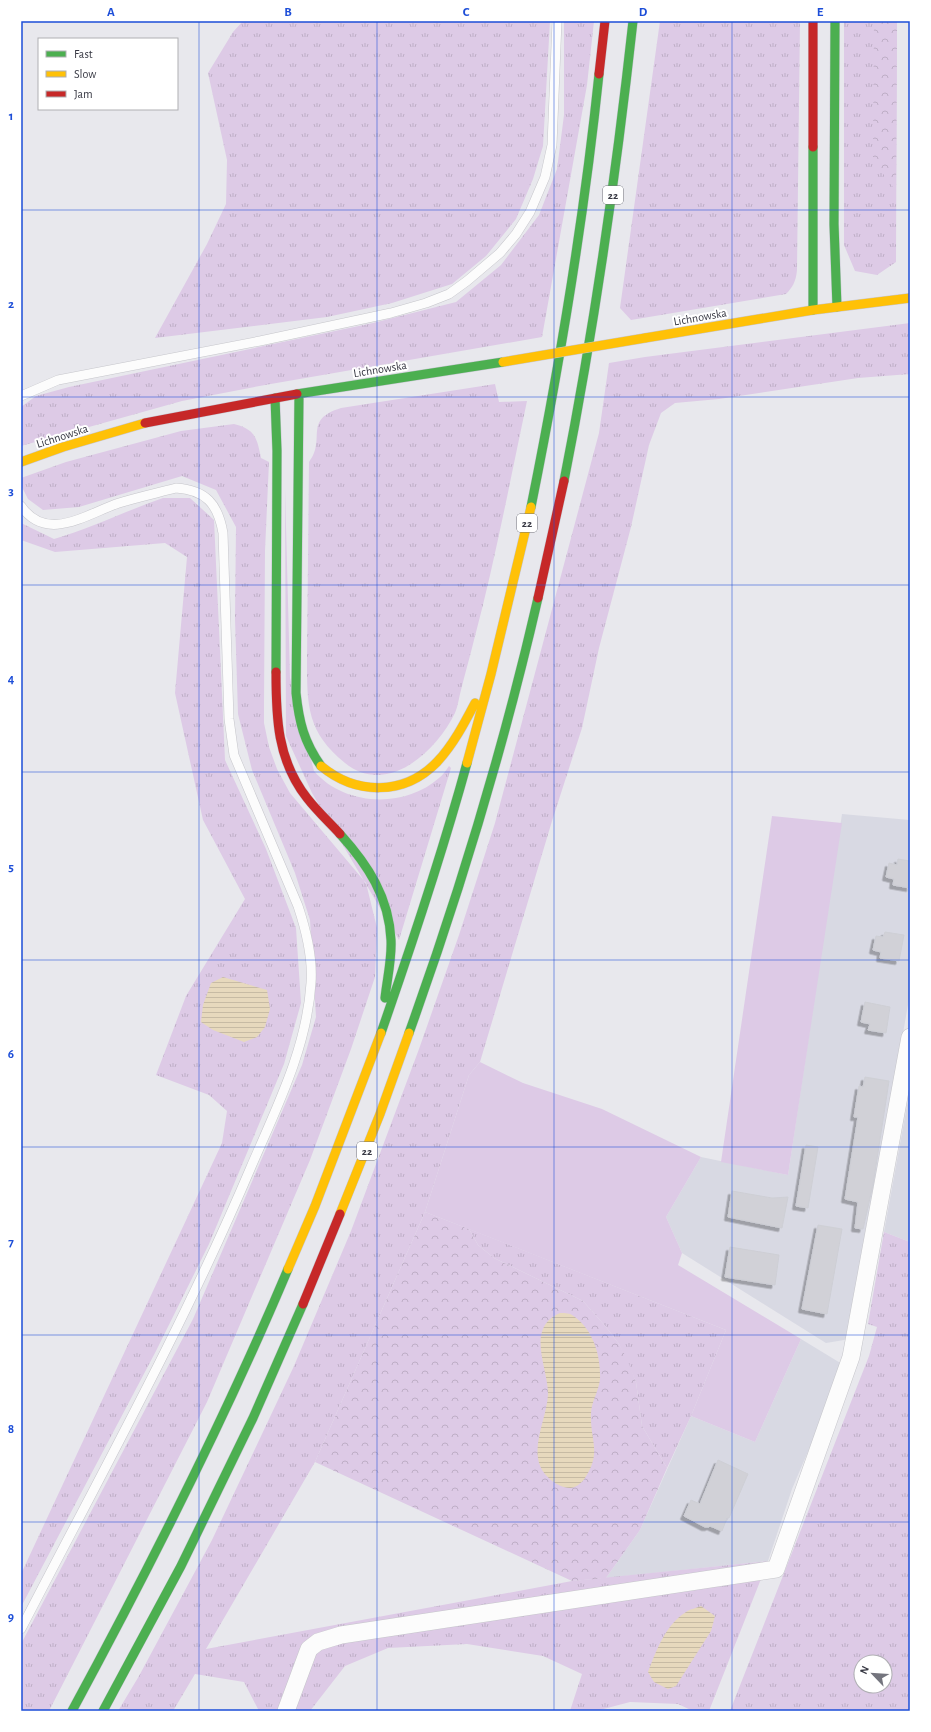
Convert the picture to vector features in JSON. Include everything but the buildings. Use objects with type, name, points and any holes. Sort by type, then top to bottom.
[{"type":"main road","name":"22","points":[[72,1711],[157,1554],[228,1408],[267,1323],[315,1209],[380,1038],[436,869],[492,672],[528,519],[561,350],[586,186],[605,21]]},
{"type":"main road","name":"22","points":[[103,1711],[192,1546],[255,1415],[299,1316],[356,1181],[394,1078],[461,880],[488,790],[520,669],[563,485],[586,367],[604,257],[629,59],[632,21]]},
{"type":"main road","points":[[629,59],[641,21]]},
{"type":"main road","points":[[813,21],[813,310]]},
{"type":"main road","points":[[835,21],[834,224],[837,307]]},
{"type":"main road","name":"Lichnowska","points":[[21,462],[63,447],[141,424],[275,398],[503,362],[813,310],[910,298]]},
{"type":"main road","name":"22","points":[[299,395],[296,684],[301,728],[312,753],[329,772],[348,783],[373,788],[397,786],[416,778],[435,764],[454,741],[492,672]]},
{"type":"main road","points":[[275,398],[277,451],[277,726],[284,758],[294,778],[307,798],[364,861],[378,883],[385,901],[388,912],[391,940],[380,1038]]},
{"type":"street","points":[[286,1711],[310,1650],[318,1642],[341,1635],[776,1569],[851,1357],[910,1037]]},
{"type":"lane","points":[[21,396],[58,380],[260,341],[391,313],[426,303],[449,294],[467,282],[500,253],[516,234],[530,212],[545,176],[552,145],[557,21]]},
{"type":"lane","points":[[21,506],[26,513],[39,521],[65,525],[119,503],[176,488],[185,489],[212,502],[218,512],[223,533],[229,719],[233,749],[240,771],[298,906],[305,928],[310,952],[312,982],[301,1038],[289,1076],[230,1216],[182,1318],[21,1628]]},
{"type":"shaded area","points":[[842,814],[910,820],[910,993],[850,1339],[826,1343],[682,1253],[666,1217],[701,1157],[788,1175]]},
{"type":"shaded area","points":[[223,977],[267,990],[270,1009],[265,1027],[257,1037],[244,1042],[213,1030],[201,1022],[203,1005],[211,983]]},
{"type":"shaded area","points":[[910,1089],[910,1242],[884,1232]]},
{"type":"shaded area","points":[[560,1313],[568,1313],[572,1315],[585,1327],[594,1343],[600,1370],[600,1379],[592,1405],[591,1414],[594,1446],[593,1461],[584,1480],[572,1488],[562,1487],[551,1480],[543,1471],[537,1451],[548,1394],[541,1349],[541,1338],[543,1328],[549,1320]]},
{"type":"shaded area","points":[[801,1339],[842,1364],[832,1395],[792,1489],[768,1561],[606,1578],[640,1530],[691,1416],[755,1442]]},
{"type":"shaded area","points":[[701,1606],[715,1616],[711,1631],[676,1686],[668,1689],[654,1682],[648,1672],[662,1639],[679,1617],[688,1611]]},
{"type":"green space","points":[[243,21],[550,21],[543,146],[533,179],[516,219],[486,256],[452,284],[392,303],[327,317],[155,338],[207,244],[226,204],[227,160],[208,73],[233,32]]},
{"type":"green space","points":[[564,21],[594,21],[587,85],[542,337],[265,385],[182,401],[21,446],[21,407],[36,396],[69,387],[373,323],[456,302],[501,265],[539,215],[557,169],[564,115]]},
{"type":"green space","points":[[660,21],[800,21],[797,270],[794,284],[786,294],[631,320],[620,308]]},
{"type":"green space","points":[[844,21],[897,21],[896,262],[877,275],[855,271],[844,245]]},
{"type":"green space","points":[[874,21],[897,21],[896,191],[873,160]]},
{"type":"green space","points":[[910,323],[910,374],[858,378],[719,399],[675,403],[661,413],[649,445],[631,527],[599,648],[582,728],[552,821],[480,1062],[469,1075],[425,1212],[315,1462],[206,1649],[572,1581],[768,1561],[709,1711],[693,1711],[678,1704],[630,1702],[596,1711],[570,1711],[582,1674],[543,1656],[467,1644],[388,1648],[345,1666],[310,1711],[259,1711],[244,1682],[195,1674],[173,1711],[118,1711],[139,1676],[212,1540],[294,1366],[351,1231],[419,1049],[459,935],[495,823],[599,433],[609,363],[645,357]]},
{"type":"green space","points":[[495,384],[499,402],[527,401],[489,581],[455,713],[447,728],[436,742],[423,755],[409,765],[393,772],[377,775],[361,772],[345,763],[332,752],[316,729],[309,705],[307,660],[309,462],[314,454],[316,446],[318,424],[322,418],[329,413],[341,408]]},
{"type":"green space","points":[[234,424],[247,429],[254,435],[261,458],[269,462],[265,551],[264,723],[269,747],[277,769],[290,793],[366,883],[377,928],[375,977],[351,1049],[310,1160],[207,1402],[49,1711],[21,1711],[21,1644],[193,1319],[302,1065],[316,1017],[310,920],[295,873],[252,770],[238,714],[235,619],[236,527],[216,490],[182,476],[79,507],[43,510],[28,499],[21,485],[21,478],[66,462],[181,431]]},
{"type":"green space","points":[[285,488],[290,678],[314,771],[327,783],[341,791],[358,797],[392,799],[409,795],[425,788],[440,777],[449,766],[451,768],[399,940],[312,793],[286,736]]},
{"type":"green space","points":[[163,498],[190,498],[214,520],[225,760],[266,849],[296,928],[301,1003],[284,1064],[209,1244],[156,1351],[21,1607],[21,1574],[222,1143],[227,1111],[209,1095],[156,1075],[186,996],[245,899],[203,820],[175,693],[187,557],[165,543],[55,552],[21,540],[21,523],[54,539]]},
{"type":"green space","points":[[772,816],[842,823],[788,1175],[721,1162]]},
{"type":"green space","points":[[480,1062],[523,1083],[602,1109],[701,1157],[666,1217],[682,1253],[678,1265],[801,1339],[755,1442],[691,1416],[726,1330],[425,1212],[469,1075]]},
{"type":"green space","points":[[425,1212],[469,1229],[478,1245],[494,1258],[583,1301],[619,1344],[627,1359],[636,1382],[642,1426],[667,1468],[640,1530],[606,1578],[572,1581],[315,1462]]},
{"type":"green space","points":[[469,1229],[726,1330],[691,1416],[667,1468],[642,1426],[636,1382],[619,1344],[606,1327],[583,1301],[494,1258],[478,1245]]},
{"type":"green space","points":[[884,1232],[910,1242],[910,1711],[730,1711],[869,1356],[877,1327],[868,1324]]},
{"type":"traffic: fast","points":[[564,481],[595,310],[619,137],[633,21]]},
{"type":"traffic: fast","points":[[835,21],[834,224],[837,307]]},
{"type":"traffic: fast","points":[[531,507],[552,399],[579,237],[599,74]]},
{"type":"traffic: fast","points":[[813,147],[813,310]]},
{"type":"traffic: fast","points":[[297,394],[503,362]]},
{"type":"traffic: fast","points":[[299,395],[296,693],[301,723],[306,740],[321,766]]},
{"type":"traffic: fast","points":[[275,398],[277,451],[276,672]]},
{"type":"traffic: fast","points":[[409,1033],[446,926],[480,818],[511,708],[538,598]]},
{"type":"traffic: fast","points":[[381,1033],[426,899],[467,763]]},
{"type":"traffic: fast","points":[[340,834],[368,870],[375,882],[386,910],[391,947],[385,998]]},
{"type":"traffic: fast","points":[[72,1711],[130,1603],[212,1438],[264,1326],[288,1269]]},
{"type":"traffic: fast","points":[[103,1711],[181,1566],[253,1418],[303,1304]]},
{"type":"traffic: slow","points":[[645,338],[813,310],[910,298]]},
{"type":"traffic: slow","points":[[503,362],[645,338]]},
{"type":"traffic: slow","points":[[21,462],[63,447],[145,423]]},
{"type":"traffic: slow","points":[[467,763],[491,674],[531,507]]},
{"type":"traffic: slow","points":[[321,766],[335,776],[364,786],[380,788],[395,786],[410,781],[424,773],[443,755],[458,734],[475,703]]},
{"type":"traffic: slow","points":[[288,1269],[315,1206],[381,1033]]},
{"type":"traffic: slow","points":[[340,1214],[380,1114],[409,1033]]},
{"type":"traffic: jam","points":[[599,74],[605,21]]},
{"type":"traffic: jam","points":[[813,21],[813,147]]},
{"type":"traffic: jam","points":[[145,423],[297,394]]},
{"type":"traffic: jam","points":[[538,598],[564,481]]},
{"type":"traffic: jam","points":[[276,672],[280,738],[290,769],[297,784],[307,798],[340,834]]},
{"type":"traffic: jam","points":[[303,1304],[340,1214]]}]
